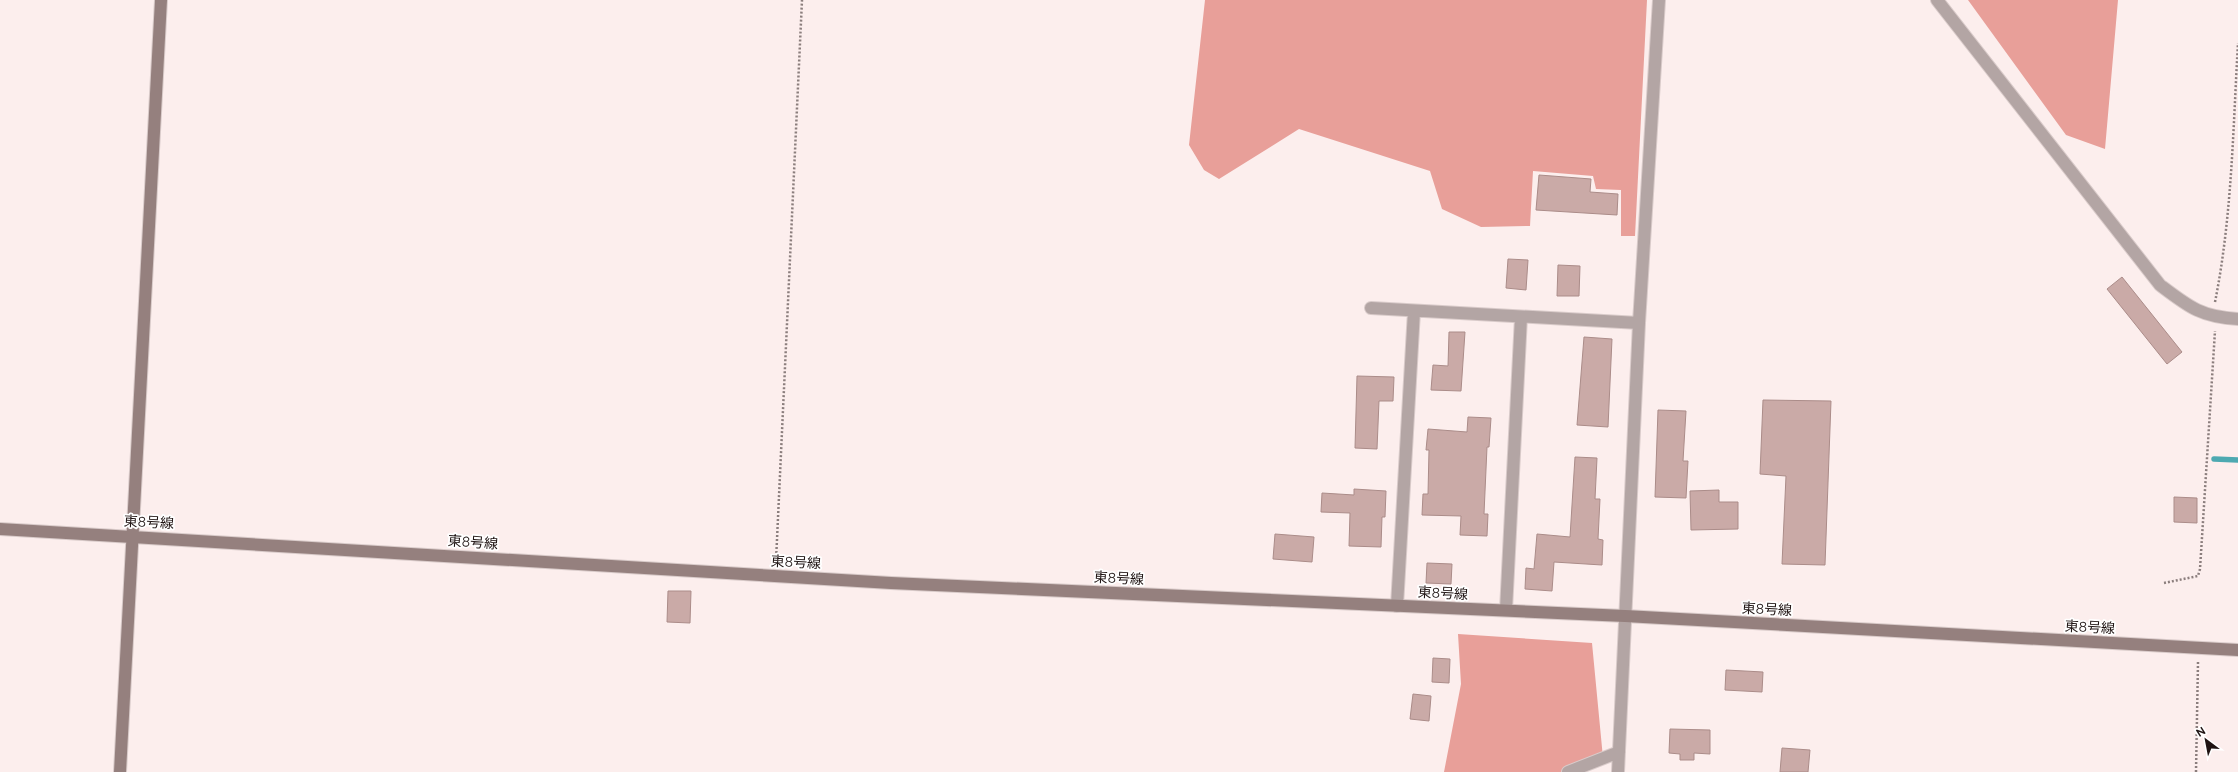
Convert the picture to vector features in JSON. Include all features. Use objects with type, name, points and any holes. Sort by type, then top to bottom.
[{"type":"street","points":[[120,772],[161,0]]},
{"type":"street","points":[[1618,772],[1638,323],[1659,0]]},
{"type":"street","points":[[1937,0],[2160,285],[2183,302],[2205,315],[2234,319]]},
{"type":"street","points":[[1370,308],[1414,312],[1521,316],[1638,323]]},
{"type":"street","points":[[1397,606],[1414,312]]},
{"type":"street","points":[[1506,610],[1521,316]]},
{"type":"street","name":"東8号線","points":[[0,529],[891,583],[1506,610],[2238,650]]},
{"type":"street","points":[[1568,772],[1619,752]]},
{"type":"path","points":[[775,576],[802,0]]},
{"type":"path","points":[[2196,772],[2198,648]]},
{"type":"shaded area","points":[[1205,0],[1647,0],[1635,236],[1621,236],[1621,190],[1596,189],[1593,176],[1533,171],[1530,226],[1481,227],[1442,209],[1430,171],[1299,129],[1219,179],[1204,170],[1189,145]]},
{"type":"shaded area","points":[[1968,0],[2118,0],[2105,149],[2066,135]]},
{"type":"shaded area","points":[[1458,634],[1592,643],[1603,758],[1568,772],[1444,772],[1461,684]]},
{"type":"building","points":[[1539,175],[1591,179],[1590,192],[1618,194],[1617,215],[1536,210]]},
{"type":"building","points":[[1508,259],[1528,260],[1526,290],[1506,288]]},
{"type":"building","points":[[1558,265],[1580,266],[1579,296],[1557,296]]},
{"type":"building","points":[[2122,277],[2182,352],[2167,364],[2107,289]]},
{"type":"building","points":[[1449,332],[1465,332],[1461,391],[1431,390],[1433,365],[1448,366]]},
{"type":"building","points":[[1584,337],[1612,339],[1608,427],[1577,425]]},
{"type":"building","points":[[1357,376],[1394,377],[1393,401],[1379,401],[1377,449],[1355,448]]},
{"type":"building","points":[[1763,400],[1831,401],[1825,565],[1782,564],[1786,476],[1760,474]]},
{"type":"building","points":[[1658,410],[1686,411],[1683,461],[1688,461],[1686,498],[1655,497]]},
{"type":"building","points":[[1468,417],[1491,418],[1489,447],[1487,447],[1484,514],[1488,514],[1487,536],[1460,535],[1461,516],[1422,515],[1423,494],[1428,494],[1429,450],[1426,450],[1428,429],[1467,432]]},
{"type":"building","points":[[1575,457],[1597,458],[1595,499],[1600,499],[1598,539],[1603,540],[1602,565],[1554,562],[1552,591],[1525,589],[1526,568],[1534,569],[1537,534],[1570,537]]},
{"type":"building","points":[[1354,489],[1386,491],[1385,517],[1382,517],[1381,547],[1349,546],[1350,513],[1321,512],[1322,493],[1354,495]]},
{"type":"building","points":[[1719,490],[1719,502],[1738,502],[1738,529],[1691,530],[1690,491]]},
{"type":"building","points":[[2174,497],[2197,498],[2197,523],[2174,522]]},
{"type":"building","points":[[1275,534],[1314,537],[1312,562],[1273,559]]},
{"type":"building","points":[[1427,563],[1452,564],[1451,584],[1426,583]]},
{"type":"building","points":[[668,591],[691,591],[690,623],[667,622]]},
{"type":"building","points":[[1433,658],[1450,659],[1449,683],[1432,682]]},
{"type":"building","points":[[1726,670],[1763,672],[1762,692],[1725,690]]},
{"type":"building","points":[[1413,694],[1431,696],[1429,721],[1410,719]]},
{"type":"building","points":[[1670,729],[1710,730],[1710,754],[1694,753],[1694,760],[1680,760],[1680,754],[1669,753]]},
{"type":"building","points":[[1782,748],[1810,750],[1808,772],[1780,772]]},
{"type":"waterway","points":[[2214,459],[2238,460]]}]
